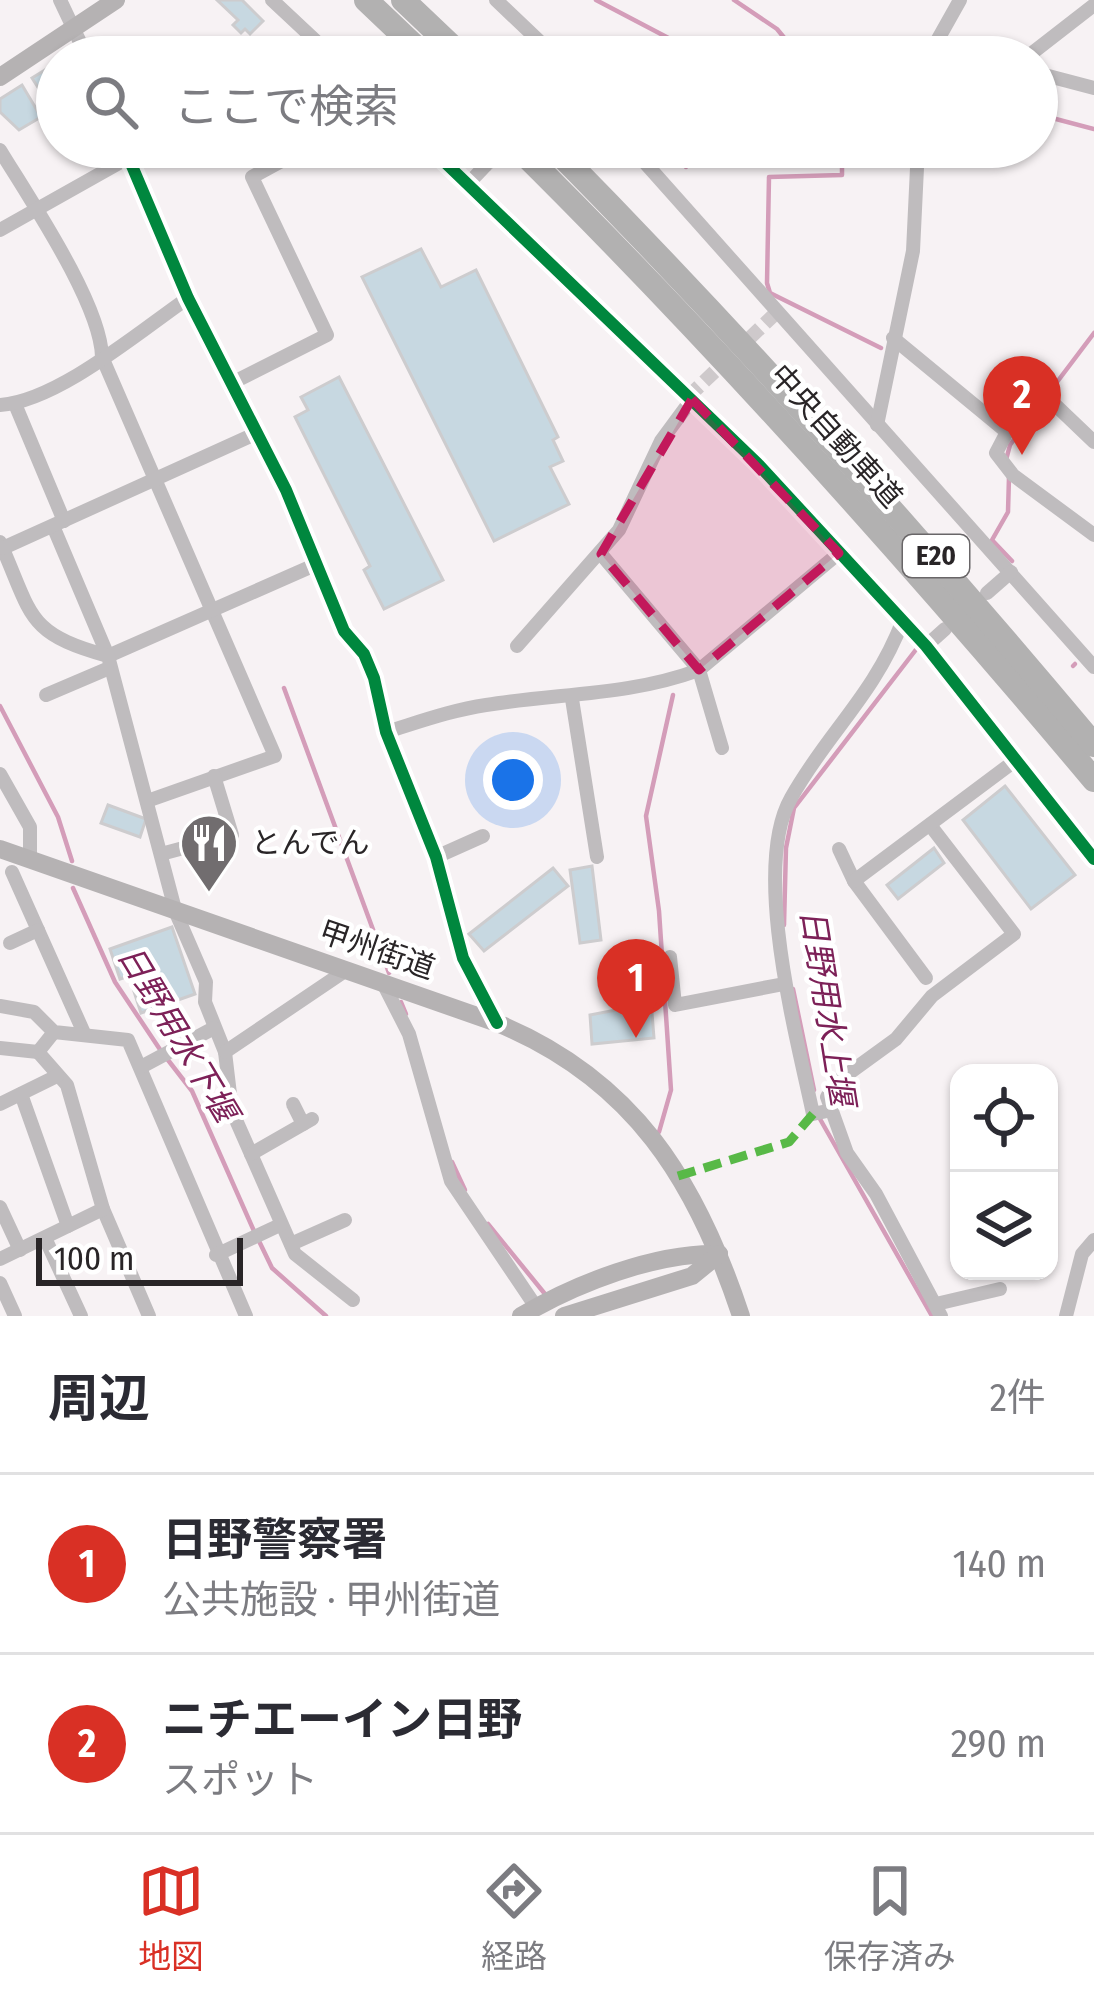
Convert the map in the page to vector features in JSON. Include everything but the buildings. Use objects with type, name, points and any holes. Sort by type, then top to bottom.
[{"type":"highway","points":[[366,0],[404,36]]},
{"type":"highway","points":[[403,0],[441,36]]},
{"type":"highway","name":"中央自動車道","points":[[539,168],[670,299],[822,464],[1094,780]]},
{"type":"highway","name":"中央自動車道","points":[[573,168],[786,388],[1094,745]]},
{"type":"main road","points":[[62,36],[116,0]]},
{"type":"main road","points":[[0,77],[36,53]]},
{"type":"main road","name":"甲州街道","points":[[12,862],[383,983],[497,1023],[565,1055],[626,1104],[659,1145],[719,1254],[741,1316]]},
{"type":"main road","points":[[528,1311],[689,1253],[719,1254]]},
{"type":"main road","points":[[565,1316],[692,1276],[719,1254]]},
{"type":"street","points":[[60,0],[79,36]]},
{"type":"street","points":[[272,0],[311,36]]},
{"type":"street","points":[[496,0],[534,36]]},
{"type":"street","points":[[939,36],[960,0]]},
{"type":"street","points":[[1054,36],[1094,5]]},
{"type":"street","points":[[1058,79],[1094,88]]},
{"type":"street","points":[[0,150],[38,212],[101,340],[102,357],[275,756],[150,800]]},
{"type":"street","points":[[0,230],[38,212],[103,168]]},
{"type":"street","points":[[133,168],[188,298],[344,631],[364,654],[386,732],[436,857],[464,958],[497,1023]]},
{"type":"street","points":[[230,384],[327,335],[252,177],[268,168]]},
{"type":"street","points":[[451,168],[692,399],[903,620],[1094,859]]},
{"type":"street","points":[[468,184],[483,168]]},
{"type":"street","points":[[650,168],[1094,667]]},
{"type":"street","points":[[877,425],[913,251],[916,168]]},
{"type":"street","points":[[188,298],[102,357],[7,405],[58,523],[108,663],[150,800],[176,913],[206,982],[214,1028],[225,1052],[232,1112],[295,1254],[353,1300]]},
{"type":"street","points":[[892,338],[1007,432],[996,453],[1007,469],[1094,535]]},
{"type":"street","points":[[1046,374],[1030,382],[1094,442]]},
{"type":"street","points":[[517,646],[601,554],[632,508],[661,441],[692,399]]},
{"type":"street","points":[[108,663],[55,641],[34,621],[1,545],[255,434]]},
{"type":"street","points":[[386,732],[492,704],[572,699],[661,684],[699,670],[839,553]]},
{"type":"street","points":[[601,554],[699,670],[722,748]]},
{"type":"street","points":[[46,695],[209,611],[317,565]]},
{"type":"street","points":[[987,593],[1011,572]]},
{"type":"street","points":[[903,620],[864,700],[786,810],[777,919],[784,984],[822,1112],[939,1310],[1000,1289]]},
{"type":"street","points":[[926,646],[945,629]]},
{"type":"street","points":[[572,699],[597,857]]},
{"type":"street","points":[[854,881],[1016,760]]},
{"type":"street","points":[[0,773],[30,827],[12,862],[84,1034]]},
{"type":"street","points":[[161,854],[232,835],[214,776]]},
{"type":"street","points":[[822,1112],[834,1084],[896,1039],[932,996],[1014,934],[930,825]]},
{"type":"street","points":[[436,857],[483,836]]},
{"type":"street","points":[[838,849],[854,881],[926,978]]},
{"type":"street","points":[[10,943],[38,930]]},
{"type":"street","points":[[670,956],[675,1005],[784,984]]},
{"type":"street","points":[[225,1052],[345,971]]},
{"type":"street","points":[[383,983],[409,1034],[451,1181],[528,1311]]},
{"type":"street","points":[[0,1006],[34,1012],[55,1031],[128,1040],[216,1255],[246,1316]]},
{"type":"street","points":[[141,1067],[214,1028]]},
{"type":"street","points":[[38,1052],[55,1031]]},
{"type":"street","points":[[0,1048],[38,1052],[67,1085],[103,1209],[149,1316]]},
{"type":"street","points":[[0,1104],[57,1076]]},
{"type":"street","points":[[21,1094],[68,1226]]},
{"type":"street","points":[[251,1154],[308,1121],[293,1105]]},
{"type":"street","points":[[0,1208],[20,1250]]},
{"type":"street","points":[[0,1259],[103,1209]]},
{"type":"street","points":[[292,1244],[345,1220]]},
{"type":"street","points":[[216,1255],[280,1225]]},
{"type":"street","points":[[45,1238],[81,1316]]},
{"type":"street","points":[[1066,1316],[1082,1254],[1094,1240]]},
{"type":"street","points":[[0,1283],[16,1316]]},
{"type":"highlighted area","points":[[692,399],[839,553],[699,670],[601,554]]},
{"type":"waterway","points":[[596,0],[665,36]]},
{"type":"waterway","points":[[734,0],[783,36]]},
{"type":"waterway","points":[[1058,120],[1094,129]]},
{"type":"waterway","points":[[842,168],[842,175],[769,177],[767,283],[770,293],[881,348]]},
{"type":"waterway","name":"日野用水上堰","points":[[1051,390],[1094,333]]},
{"type":"waterway","name":"日野用水上堰","points":[[1006,460],[1010,445],[1042,401]]},
{"type":"waterway","name":"日野用水上堰","points":[[1009,477],[1008,512],[992,540],[1012,561]]},
{"type":"waterway","name":"日野用水上堰","points":[[784,925],[786,848],[794,808],[918,647]]},
{"type":"waterway","name":"日野用水下堰","points":[[284,688],[389,973]]},
{"type":"waterway","points":[[659,1132],[671,1090],[659,911],[646,816],[673,695]]},
{"type":"waterway","name":"日野用水下堰","points":[[0,706],[58,817],[72,861]]},
{"type":"waterway","name":"日野用水下堰","points":[[73,888],[115,982],[161,1051]]},
{"type":"waterway","name":"日野用水上堰","points":[[793,989],[814,1090]]},
{"type":"waterway","name":"日野用水下堰","points":[[401,1002],[406,1014]]},
{"type":"waterway","name":"日野用水下堰","points":[[168,1060],[192,1091],[254,1231]]},
{"type":"waterway","name":"日野用水上堰","points":[[820,1119],[932,1316]]},
{"type":"waterway","name":"日野用水下堰","points":[[452,1162],[465,1190]]},
{"type":"waterway","name":"日野用水下堰","points":[[488,1224],[545,1294]]},
{"type":"waterway","name":"日野用水下堰","points":[[259,1241],[272,1268],[326,1316]]},
{"type":"tunnel","points":[[689,396],[776,313]]},
{"type":"marked path","points":[[678,1176],[789,1142],[813,1114]]},
{"type":"cycle path","points":[[133,168],[188,298],[286,490],[344,631],[364,654],[386,732],[436,857],[463,958],[497,1023]]},
{"type":"cycle path","points":[[451,168],[757,463],[926,646],[1094,859]]},
{"type":"place","name":"ニチエーイン日野","points":[[1022,455]]},
{"type":"place","name":"とんでん","points":[[209,894]]},
{"type":"place","name":"日野警察署","points":[[636,1038]]}]
